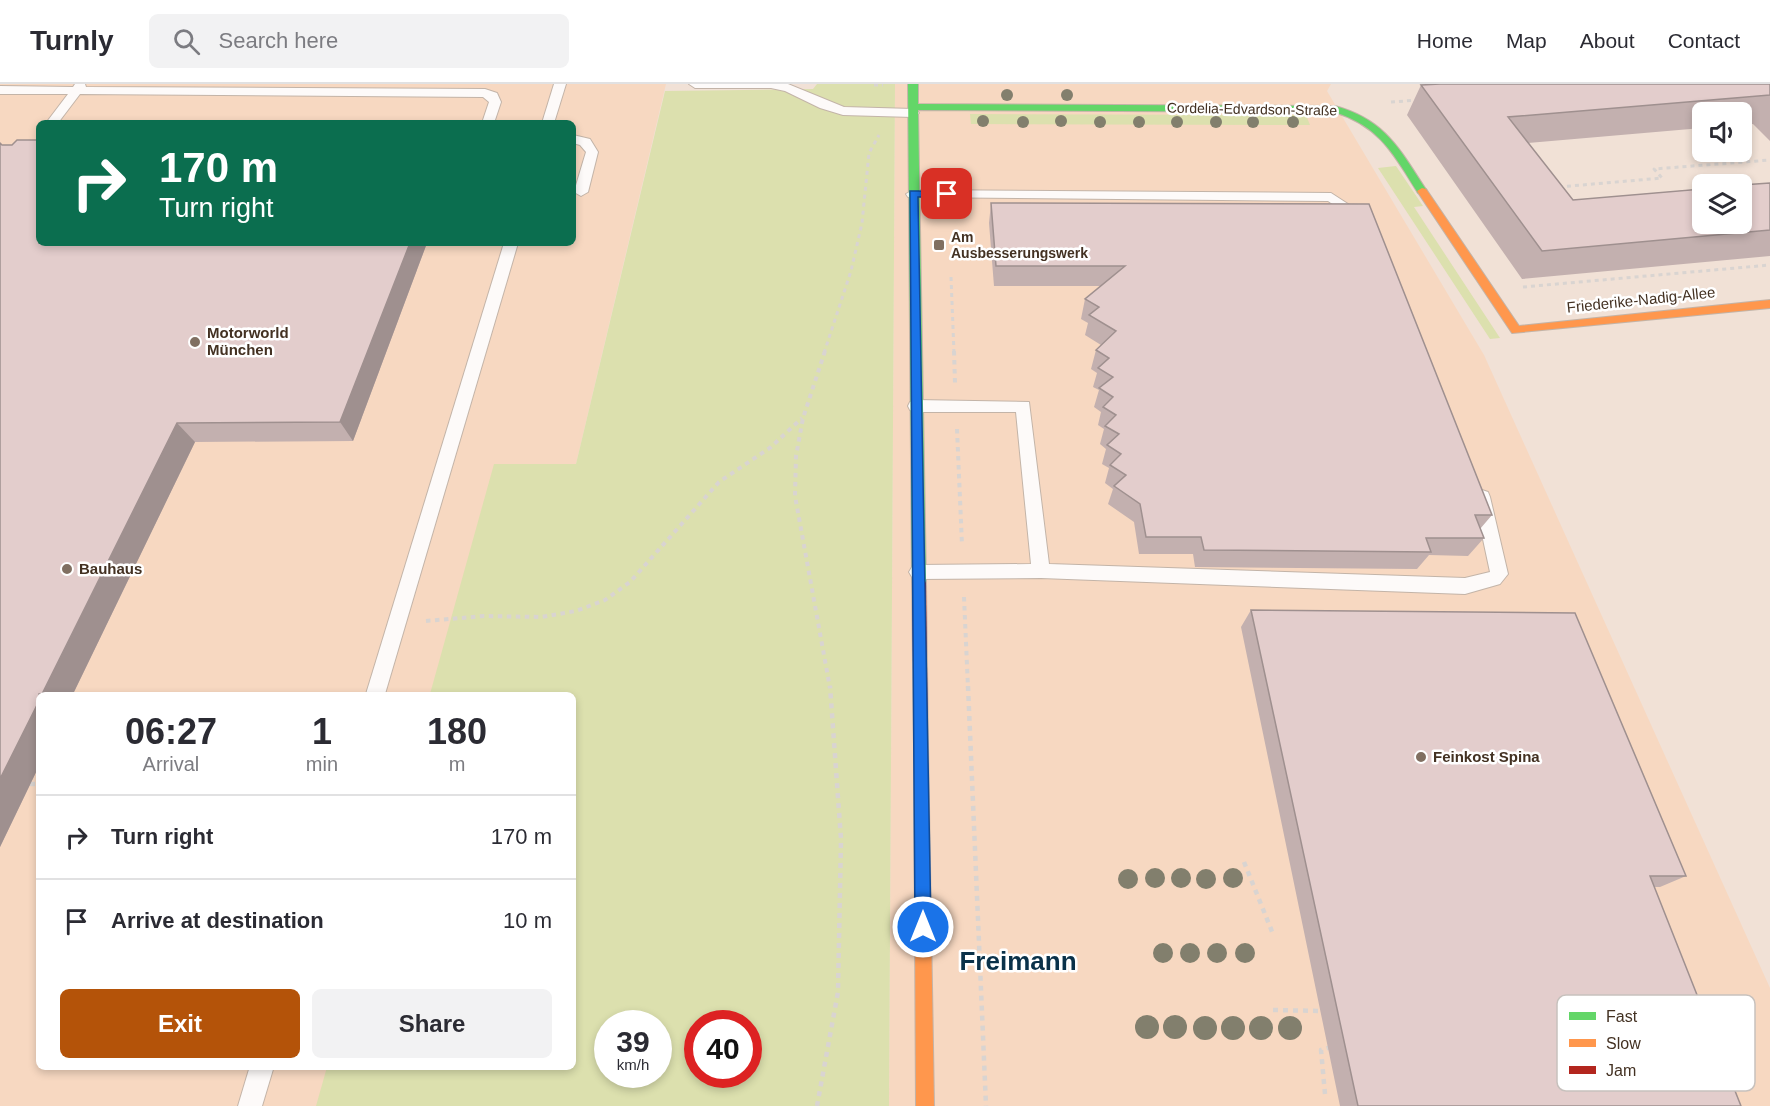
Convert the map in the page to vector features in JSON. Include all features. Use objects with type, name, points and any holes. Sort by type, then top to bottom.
[{"type":"street","points":[[913,84],[925,1106]]},
{"type":"street","name":"Cordelia-Edvardson-Straße","points":[[913,110],[1316,108],[1357,114],[1381,130],[1516,330]]},
{"type":"street","name":"Friederike-Nadig-Allee","points":[[1516,330],[1770,304]]},
{"type":"lane","points":[[549,120],[560,84]]},
{"type":"lane","points":[[695,84],[771,84],[789,88],[824,105],[843,111],[880,113],[913,110]]},
{"type":"lane","points":[[54,120],[79,88]]},
{"type":"lane","points":[[0,90],[79,88],[484,93],[493,96],[495,102],[489,120]]},
{"type":"lane","points":[[576,140],[585,142],[592,152],[582,192]]},
{"type":"lane","points":[[913,194],[1331,197],[1373,225]]},
{"type":"lane","points":[[376,692],[510,246]]},
{"type":"lane","points":[[916,406],[1023,406],[1041,571]]},
{"type":"lane","points":[[918,572],[1041,571],[1465,586],[1494,579],[1499,574],[1489,523],[1477,482]]},
{"type":"lane","points":[[250,1106],[261,1070]]},
{"type":"path","points":[[817,1106],[838,992],[841,839],[832,698],[795,496],[796,456],[803,418],[851,271],[862,223],[869,153],[878,140],[880,113],[878,91],[874,84]]},
{"type":"path","points":[[1394,111],[1388,102],[1422,99]]},
{"type":"path","points":[[1553,188],[1662,178],[1654,169],[1770,160]]},
{"type":"path","points":[[1517,285],[1534,287],[1770,265]]},
{"type":"path","points":[[398,620],[484,616],[541,617],[576,610],[605,600],[630,582],[719,482],[771,447],[803,418]]},
{"type":"path","points":[[30,784],[36,784]]},
{"type":"path","points":[[1244,862],[1273,934]]},
{"type":"path","points":[[1273,1011],[1325,1011]]},
{"type":"path","points":[[1325,1095],[1321,1050],[1337,1046]]},
{"type":"shaded area","points":[[0,84],[666,84],[576,464],[526,692],[36,692],[36,1070],[444,1070],[437,1106],[0,1106]]},
{"type":"shaded area","points":[[895,84],[1331,84],[1327,91],[1484,355],[1770,988],[1770,1106],[889,1106]]},
{"type":"green space","points":[[817,84],[895,84],[889,1106],[316,1106],[326,1070],[576,1070],[576,692],[431,692],[494,464],[576,464],[665,91],[813,89]]},
{"type":"green space","points":[[970,114],[1306,115],[1310,125],[971,124]]},
{"type":"green space","points":[[1396,166],[1423,206],[1414,207],[1500,338],[1490,339],[1378,168]]},
{"type":"building","points":[[1770,84],[1770,95],[1508,117],[1573,200],[1692,190],[1692,234],[1727,234],[1542,251],[1421,85]]},
{"type":"building","name":"Motorworld München","points":[[17,140],[36,140],[36,246],[409,246],[340,422],[177,423],[43,692],[36,692],[36,707],[0,779],[0,143],[12,145]]},
{"type":"building","points":[[1770,183],[1770,230],[1752,232],[1752,184]]},
{"type":"building","points":[[991,203],[1369,204],[1492,515],[1475,515],[1484,538],[1426,538],[1431,552],[1204,550],[1201,537],[1146,537],[1140,504],[1114,486],[1126,475],[1110,465],[1121,454],[1107,445],[1119,434],[1105,426],[1116,415],[1103,407],[1113,397],[1099,388],[1113,377],[1098,368],[1109,358],[1096,350],[1116,331],[1089,315],[1099,307],[1085,299],[1125,266],[996,266]]},
{"type":"building","name":"Feinkost Spina","points":[[1251,610],[1575,613],[1686,876],[1650,876],[1697,995],[1557,995],[1557,1091],[1735,1091],[1741,1106],[1358,1106]]},
{"type":"traffic: fast","points":[[913,84],[919,583]]},
{"type":"traffic: fast","points":[[912,107],[1335,109],[1352,114],[1378,130],[1396,151],[1422,191]]},
{"type":"traffic: slow","points":[[1422,191],[1516,330],[1770,304]]},
{"type":"traffic: slow","points":[[921,746],[925,1106]]},
{"type":"traffic: jam","points":[[919,583],[921,746]]},
{"type":"place","name":"Am Ausbesserungswerk","points":[[939,245]]},
{"type":"place","name":"Motorworld München","points":[[195,342]]},
{"type":"place","name":"Bauhaus","points":[[67,569]]},
{"type":"place","name":"Feinkost Spina","points":[[1421,757]]},
{"type":"district","name":"Freimann","points":[[1018,961]]},
{"type":"route","points":[[923,927],[913,194],[947,194]]}]
